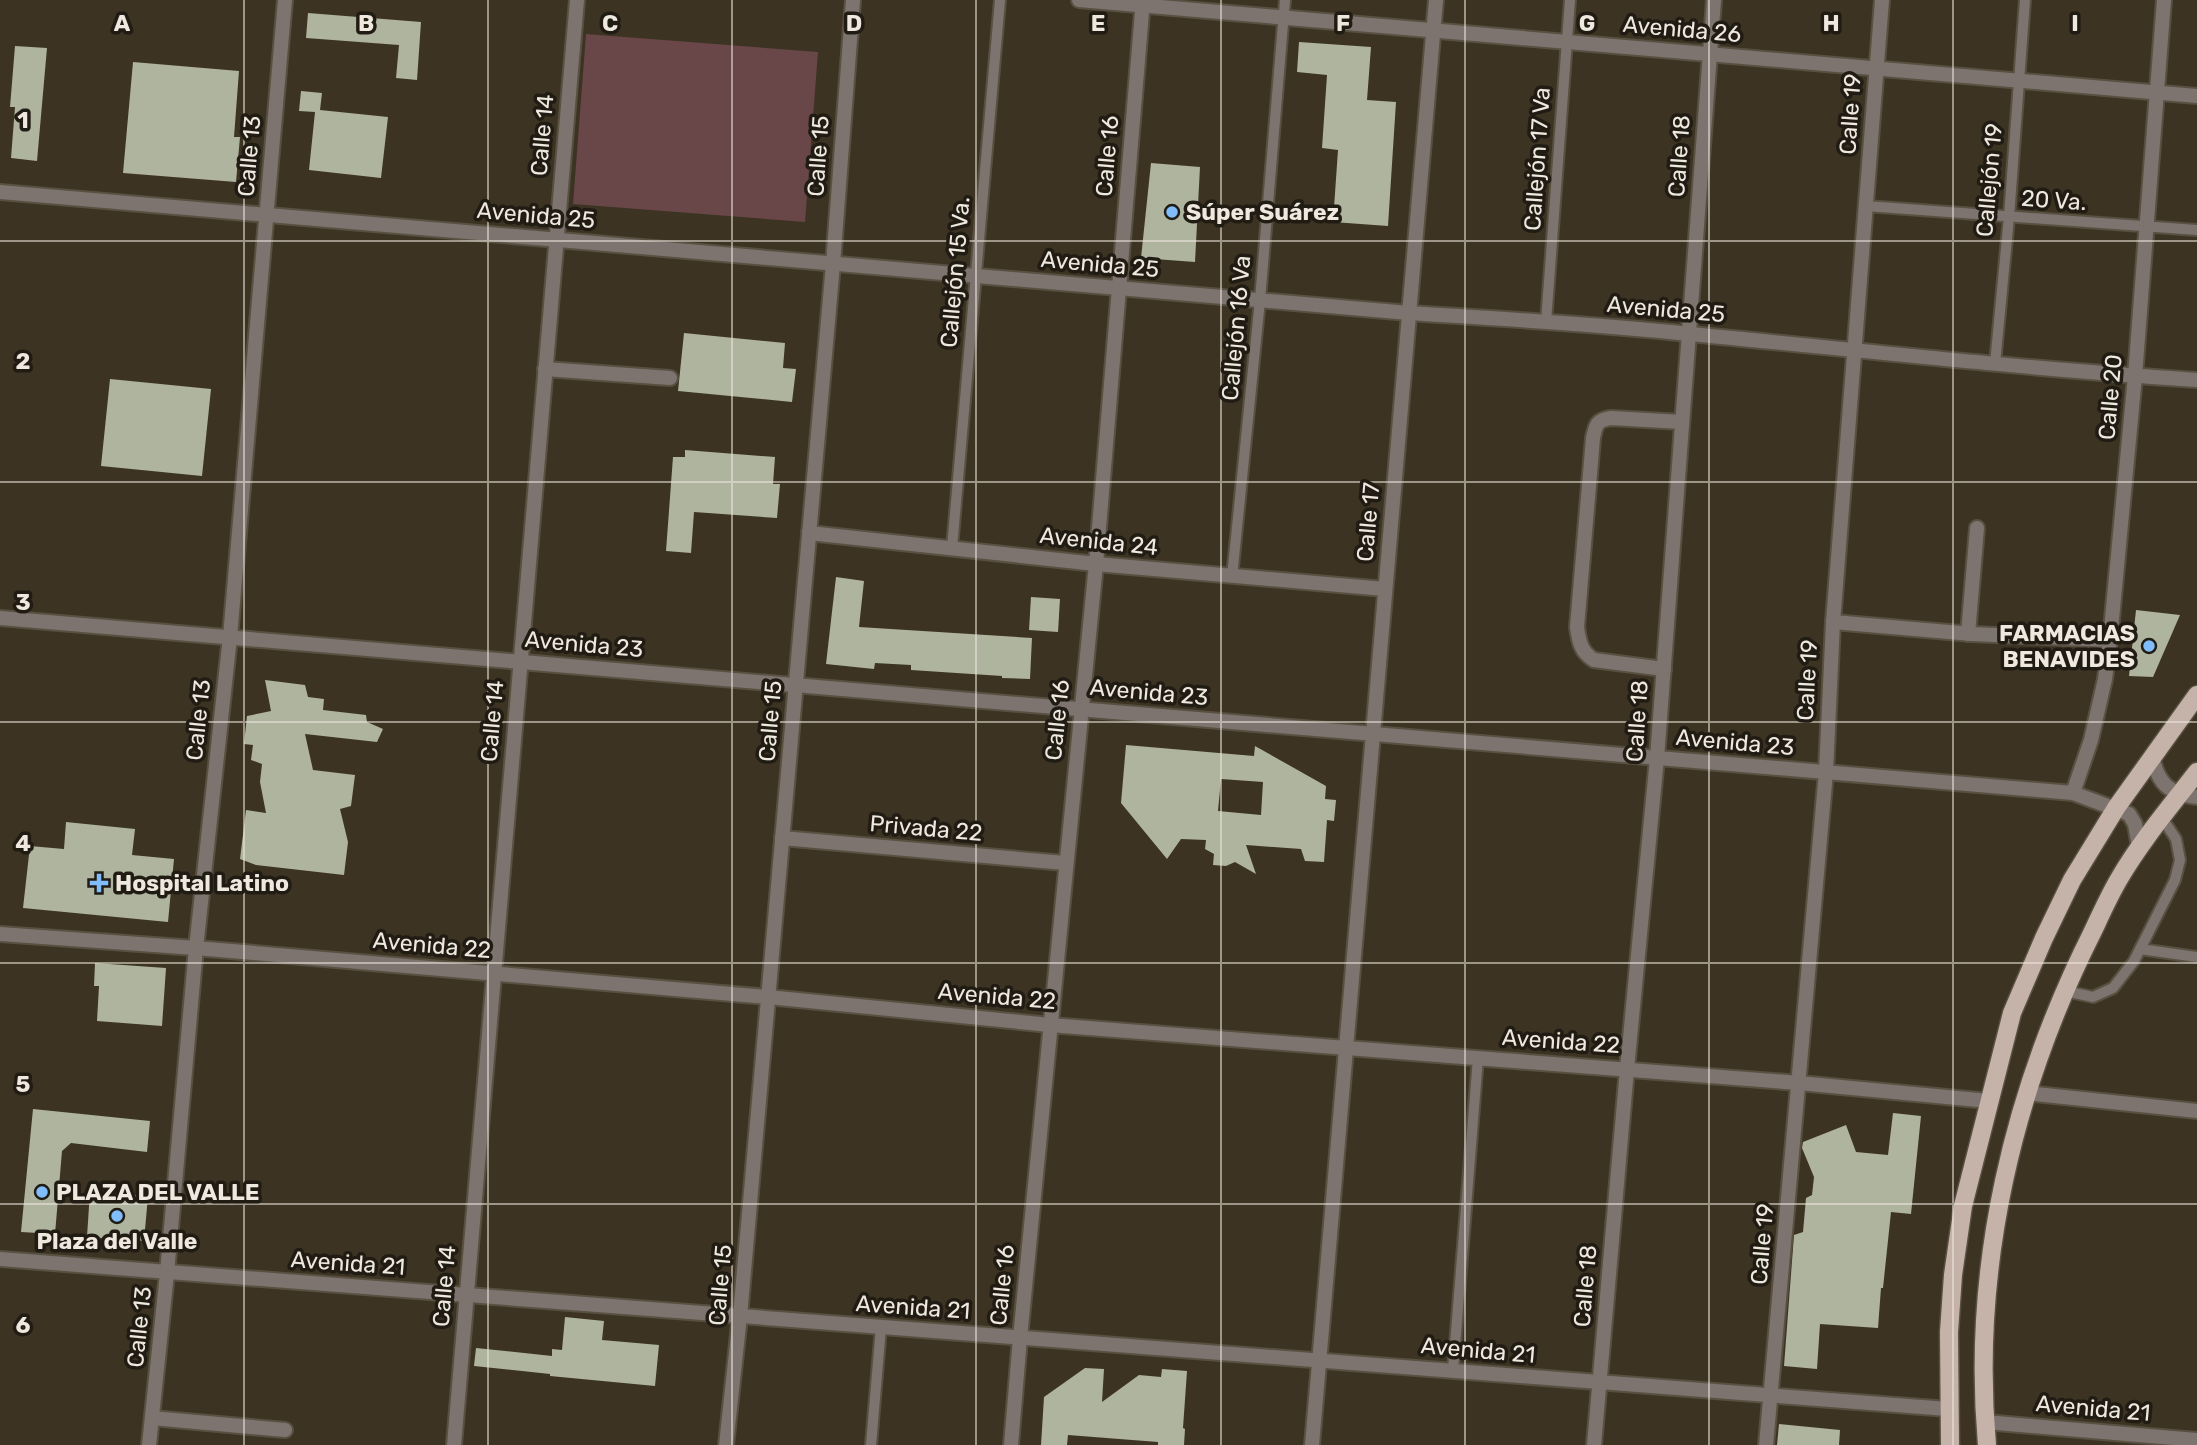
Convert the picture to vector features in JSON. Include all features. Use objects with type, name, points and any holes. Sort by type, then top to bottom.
[{"type":"main road","points":[[1950,1445],[1949,1332],[1957,1247],[1963,1206],[2012,1013],[2072,880],[2116,808],[2197,695]]},
{"type":"main road","points":[[1987,1445],[1984,1331],[1990,1258],[2000,1199],[2026,1093],[2065,991],[2119,880],[2139,847],[2162,818],[2188,796],[2197,772]]},
{"type":"street","name":"Calle 13","points":[[149,1445],[196,948],[230,637],[285,0]]},
{"type":"street","name":"Calle 14","points":[[454,1445],[577,0]]},
{"type":"street","name":"Calle 15","points":[[726,1445],[740,1316],[796,685],[853,0]]},
{"type":"street","name":"Avenida 26","points":[[1079,0],[1143,3],[1434,31],[2197,96]]},
{"type":"street","name":"Calle 17","points":[[1312,1445],[1436,0]]},
{"type":"street","name":"Calle 18","points":[[1594,1445],[1657,758],[1714,0]]},
{"type":"street","name":"Calle 19","points":[[1766,1445],[1826,772],[1833,622],[1882,0]]},
{"type":"street","name":"Calle 20","points":[[2073,793],[2091,740],[2105,679],[2110,640],[2135,376],[2164,0]]},
{"type":"street","name":"Calle 16","points":[[1011,1445],[1065,863],[1096,564],[1143,3]]},
{"type":"street","name":"Avenida 25","points":[[0,192],[1409,313],[1689,333],[1855,352],[2197,380]]},
{"type":"street","points":[[545,369],[670,378]]},
{"type":"street","points":[[1664,668],[1594,660],[1587,656],[1580,645],[1577,627],[1596,424],[1600,419],[1611,418],[1682,422]]},
{"type":"street","points":[[1968,634],[1977,528]]},
{"type":"street","name":"Avenida 24","points":[[809,533],[1096,564],[1385,589]]},
{"type":"street","name":"Avenida 23","points":[[0,618],[2073,793],[2116,808]]},
{"type":"street","points":[[1833,622],[1968,634],[2110,640]]},
{"type":"street","points":[[2152,756],[2156,773],[2188,796]]},
{"type":"street","points":[[2116,808],[2129,814],[2135,824],[2139,847]]},
{"type":"street","name":"Privada 22","points":[[782,838],[1065,863]]},
{"type":"street","name":"Avenida 22","points":[[0,934],[494,973],[1050,1025],[1627,1069],[1989,1101]]},
{"type":"street","points":[[2026,1093],[2197,1111]]},
{"type":"street","name":"Avenida 21","points":[[0,1259],[1948,1409]]},
{"type":"street","points":[[152,1418],[285,1430]]},
{"type":"street","name":"Avenida 21","points":[[1985,1422],[2197,1440]]},
{"type":"lane","name":"Callejón 15 Va.","points":[[952,548],[1000,0]]},
{"type":"lane","name":"Callejón 16 Va","points":[[1232,576],[1260,300],[1285,0]]},
{"type":"lane","name":"Callejón 17 Va","points":[[1546,321],[1570,0]]},
{"type":"lane","name":"Callejón 19","points":[[1995,364],[2025,0]]},
{"type":"lane","name":"20 Va.","points":[[1866,206],[2197,230]]},
{"type":"lane","points":[[2065,991],[2093,997],[2113,988],[2134,961],[2175,880],[2180,860],[2176,839],[2162,818]]},
{"type":"lane","points":[[2140,949],[2197,957]]},
{"type":"lane","points":[[1453,1370],[1478,1058]]},
{"type":"lane","points":[[871,1445],[881,1327]]},
{"type":"shaded area","points":[[586,34],[818,52],[805,222],[573,204]]},
{"type":"building","points":[[308,13],[421,22],[417,80],[396,78],[399,45],[306,38]]},
{"type":"building","points":[[1299,42],[1371,47],[1367,100],[1396,102],[1388,226],[1333,222],[1338,150],[1322,148],[1327,75],[1297,72]]},
{"type":"building","points":[[15,46],[47,48],[37,161],[11,158],[15,107],[10,107]]},
{"type":"building","points":[[133,62],[239,71],[234,137],[240,137],[236,182],[123,173]]},
{"type":"building","points":[[301,91],[322,93],[320,110],[388,117],[381,178],[309,170],[315,112],[299,111]]},
{"type":"building","name":"Súper Suárez","points":[[1151,163],[1200,167],[1195,262],[1141,258]]},
{"type":"building","points":[[684,333],[785,343],[783,368],[796,369],[792,402],[678,391]]},
{"type":"building","points":[[110,379],[211,389],[202,476],[101,466]]},
{"type":"building","points":[[685,450],[775,457],[773,484],[780,484],[777,518],[694,512],[691,553],[666,551],[673,457],[685,457]]},
{"type":"building","points":[[836,577],[864,581],[859,627],[1032,638],[1030,679],[911,670],[911,665],[875,663],[874,669],[826,664]]},
{"type":"building","points":[[1031,597],[1060,599],[1058,632],[1029,630]]},
{"type":"building","name":"FARMACIAS BENAVIDES","points":[[2136,610],[2180,615],[2153,677],[2129,676]]},
{"type":"building","points":[[265,680],[305,685],[308,697],[324,699],[323,710],[366,715],[367,722],[383,729],[377,742],[305,734],[313,770],[355,775],[351,806],[340,809],[348,842],[344,875],[256,865],[240,859],[246,810],[266,813],[260,782],[262,764],[251,760],[253,745],[244,744],[247,716],[271,711]]},
{"type":"building","points":[[1126,745],[1254,756],[1255,746],[1326,786],[1325,799],[1336,800],[1334,821],[1327,820],[1324,862],[1305,861],[1301,849],[1246,845],[1256,874],[1235,862],[1226,866],[1213,865],[1214,854],[1205,849],[1206,840],[1181,839],[1167,859],[1121,803]],"holes":[[[1221,779],[1263,782],[1261,815],[1218,811]]]},
{"type":"building","name":"Hospital Latino","points":[[66,822],[135,829],[132,855],[174,859],[168,922],[23,908],[30,846],[64,849]]},
{"type":"building","points":[[95,963],[166,968],[162,1026],[97,1021],[99,986],[94,986]]},
{"type":"building","name":"PLAZA DEL VALLE","points":[[33,1109],[150,1121],[147,1152],[71,1143],[62,1151],[55,1234],[21,1232]]},
{"type":"building","points":[[1893,1113],[1921,1116],[1911,1214],[1891,1212],[1878,1328],[1820,1324],[1817,1369],[1784,1366],[1794,1235],[1803,1232],[1806,1198],[1812,1195],[1814,1177],[1802,1148],[1803,1142],[1846,1125],[1856,1152],[1888,1155]]},
{"type":"building","name":"Plaza del Valle","points":[[90,1191],[148,1196],[144,1241],[87,1237]]},
{"type":"building","points":[[565,1317],[604,1321],[602,1340],[659,1345],[655,1386],[474,1366],[476,1348],[552,1356],[552,1349],[562,1350]]},
{"type":"building","points":[[1085,1368],[1104,1369],[1102,1402],[1139,1375],[1161,1377],[1162,1369],[1187,1371],[1184,1445],[1158,1445],[1158,1442],[1068,1435],[1067,1445],[1041,1445],[1044,1397]]},
{"type":"building","points":[[1779,1424],[1840,1430],[1839,1445],[1777,1445]]},
{"type":"place","name":"Súper Suárez","points":[[1172,212]]},
{"type":"place","name":"FARMACIAS BENAVIDES","points":[[2149,646]]},
{"type":"place","name":"Hospital Latino","points":[[99,883]]},
{"type":"place","name":"PLAZA DEL VALLE","points":[[42,1192]]},
{"type":"place","name":"Plaza del Valle","points":[[117,1216]]}]
